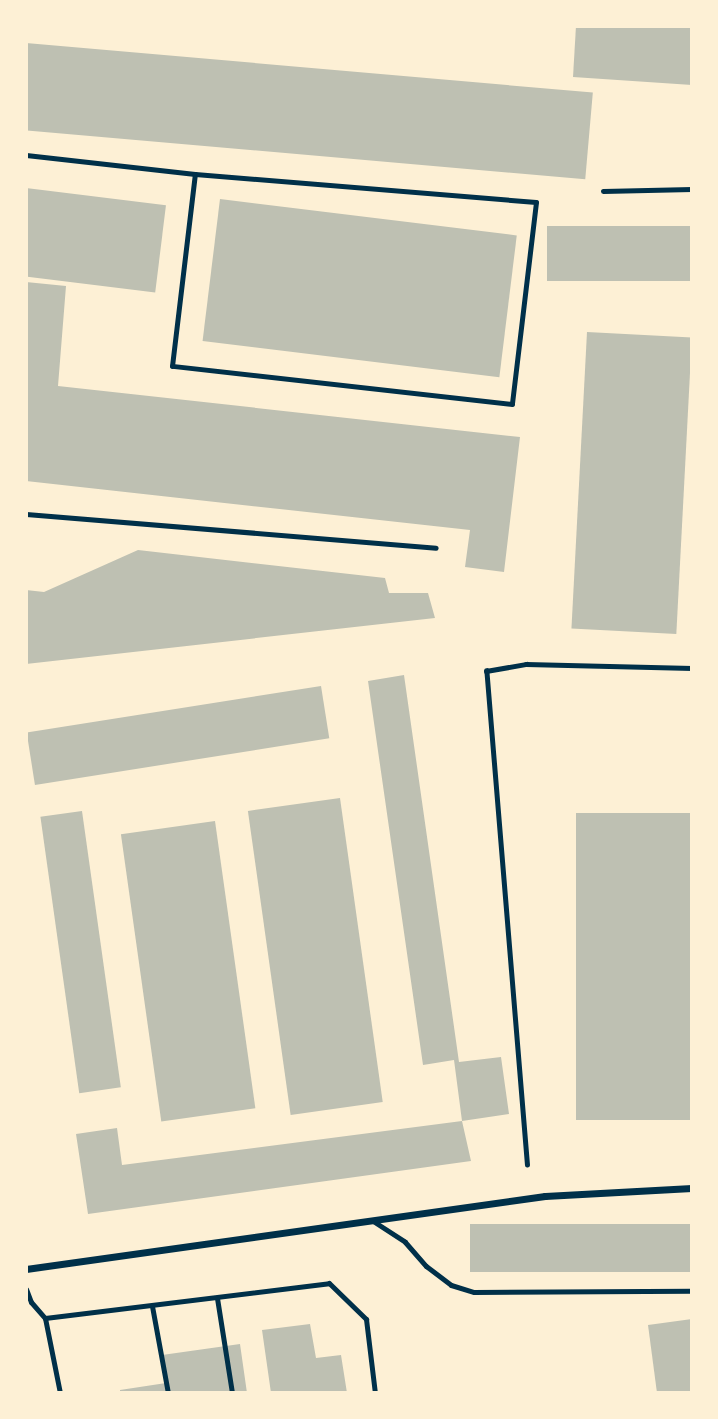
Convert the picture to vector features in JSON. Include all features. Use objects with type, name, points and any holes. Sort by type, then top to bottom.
[{"type":"street","points":[[26,1269],[545,1196],[692,1188]]},
{"type":"lane","points":[[26,155],[195,174],[536,202],[512,404],[172,366],[195,174]]},
{"type":"lane","points":[[603,191],[692,189]]},
{"type":"lane","points":[[26,514],[436,548]]},
{"type":"lane","points":[[371,1219],[405,1242],[426,1266],[451,1284],[474,1292],[692,1291]]},
{"type":"lane","points":[[46,1318],[329,1283],[366,1319],[375,1393]]},
{"type":"lane","points":[[26,1289],[31,1302],[46,1318],[60,1393]]},
{"type":"lane","points":[[217,1298],[232,1393]]},
{"type":"lane","points":[[152,1306],[168,1393]]},
{"type":"path","points":[[527,1165],[486,671],[526,664],[692,668]]},
{"type":"building","points":[[576,26],[692,26],[692,85],[573,77]]},
{"type":"building","points":[[26,43],[593,93],[585,179],[26,130]]},
{"type":"building","points":[[26,188],[166,205],[155,293],[26,277]]},
{"type":"building","points":[[220,199],[517,235],[499,377],[203,341]]},
{"type":"building","points":[[547,226],[692,226],[692,281],[547,281]]},
{"type":"building","points":[[26,282],[66,286],[58,386],[520,437],[504,572],[465,567],[470,530],[26,481]]},
{"type":"building","points":[[587,332],[692,337],[676,634],[571,629]]},
{"type":"building","points":[[138,550],[385,578],[389,593],[428,593],[435,618],[26,664],[26,590],[44,592]]},
{"type":"building","points":[[404,675],[459,1062],[501,1057],[509,1114],[462,1121],[454,1060],[423,1065],[368,681]]},
{"type":"building","points":[[321,686],[329,738],[35,785],[27,733]]},
{"type":"building","points":[[340,798],[383,1102],[291,1115],[248,811]]},
{"type":"building","points":[[82,811],[121,1087],[79,1093],[40,817]]},
{"type":"building","points":[[576,813],[692,813],[692,1120],[576,1120]]},
{"type":"building","points":[[215,821],[255,1108],[161,1121],[121,834]]},
{"type":"building","points":[[462,1121],[471,1161],[88,1214],[76,1134],[117,1128],[122,1165]]},
{"type":"building","points":[[470,1224],[692,1224],[692,1272],[470,1272]]},
{"type":"building","points":[[692,1319],[692,1393],[657,1393],[648,1325]]},
{"type":"building","points":[[310,1324],[316,1358],[341,1355],[347,1393],[271,1393],[262,1330]]},
{"type":"building","points":[[240,1344],[247,1393],[120,1393],[120,1390],[166,1383],[162,1355]]}]
